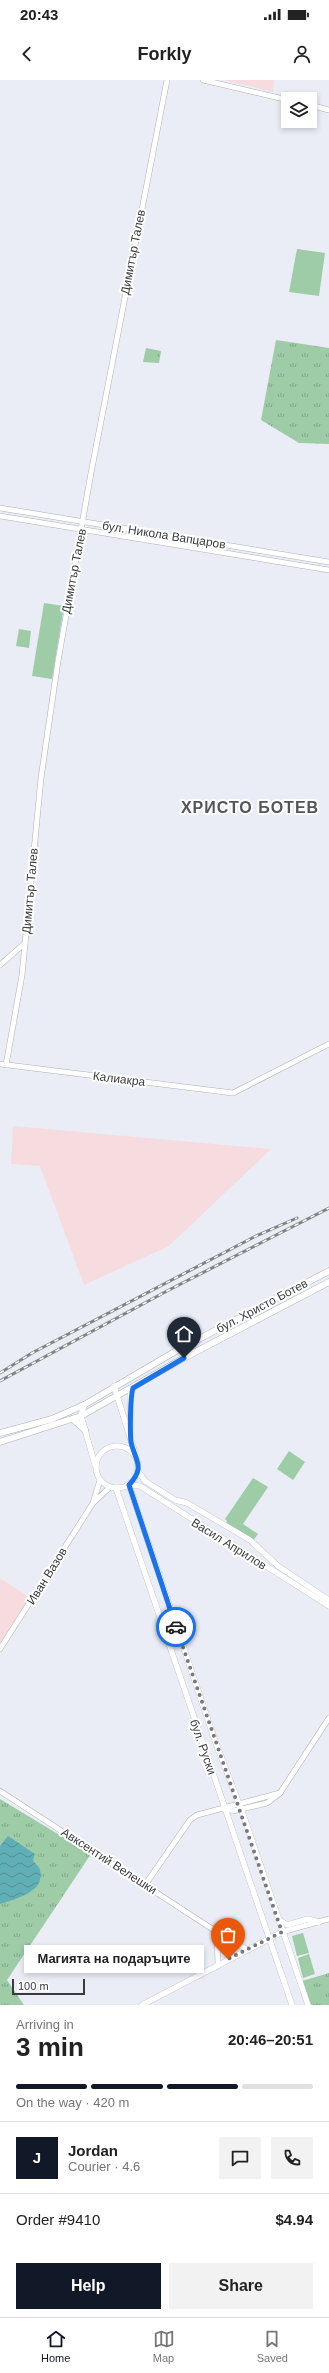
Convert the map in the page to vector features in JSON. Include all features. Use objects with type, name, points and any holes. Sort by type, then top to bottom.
[{"type":"main road","name":"бул. Христо Ботев","points":[[0,1434],[52,1419],[84,1404],[114,1386],[329,1271]]},
{"type":"main road","name":"бул. Христо Ботев","points":[[0,1442],[81,1416],[118,1397],[184,1358],[329,1282]]},
{"type":"main road","points":[[84,1404],[81,1416],[100,1480],[113,1487],[129,1485],[138,1471],[131,1440],[114,1386]]},
{"type":"main road","points":[[131,1440],[130,1396],[133,1388]]},
{"type":"main road","points":[[73,1419],[85,1430]]},
{"type":"main road","points":[[96,1468],[100,1454],[112,1446],[123,1446],[135,1455]]},
{"type":"main road","name":"Васил Априлов","points":[[138,1471],[145,1481],[174,1500],[193,1506],[250,1540],[278,1566],[329,1600]]},
{"type":"main road","name":"Васил Априлов","points":[[129,1485],[140,1486],[329,1606]]},
{"type":"main road","name":"бул. Руски","points":[[129,1485],[214,1738],[241,1810],[308,2005]]},
{"type":"main road","name":"бул. Руски","points":[[113,1487],[292,2005]]},
{"type":"main road","points":[[278,1919],[287,1925],[308,1919],[319,1922]]},
{"type":"main road","points":[[142,2005],[218,1964],[282,1932]]},
{"type":"street","name":"Димитър Талев","points":[[3,1065],[25,944],[46,735],[81,530],[167,80]]},
{"type":"street","points":[[203,80],[281,98]]},
{"type":"street","points":[[317,107],[329,110]]},
{"type":"street","name":"бул. Никола Вапцаров","points":[[0,508],[329,562]]},
{"type":"street","name":"бул. Никола Вапцаров","points":[[0,516],[329,570]]},
{"type":"street","points":[[0,965],[25,944]]},
{"type":"street","name":"Калиакра","points":[[3,1065],[232,1093],[329,1044]]},
{"type":"street","name":"Иван Вазов","points":[[0,1649],[93,1503],[100,1480]]},
{"type":"street","name":"Иван Вазов","points":[[93,1503],[113,1487]]},
{"type":"street","points":[[224,1808],[233,1811],[241,1810],[267,1803],[280,1793],[329,1718]]},
{"type":"street","name":"Авксентий Велешки","points":[[0,1791],[217,1932],[248,1950]]},
{"type":"street","points":[[145,1885],[190,1820],[197,1815],[224,1808],[238,1802],[280,1793]]},
{"type":"street","points":[[282,1932],[329,1919]]},
{"type":"street","points":[[217,1932],[218,1964]]},
{"type":"shaded area","points":[[224,80],[274,80],[273,92]]},
{"type":"shaded area","points":[[13,1126],[271,1149],[169,1246],[84,1285],[40,1166],[11,1164]]},
{"type":"shaded area","points":[[0,1578],[32,1599],[0,1649]]},
{"type":"green space","points":[[297,249],[325,253],[319,296],[289,292]]},
{"type":"green space","points":[[276,340],[329,348],[329,444],[299,443],[261,420]]},
{"type":"green space","points":[[146,348],[161,351],[159,363],[143,362]]},
{"type":"green space","points":[[44,603],[64,606],[52,679],[32,676]]},
{"type":"green space","points":[[19,629],[31,631],[29,648],[16,646]]},
{"type":"green space","points":[[289,1451],[305,1462],[293,1480],[277,1469]]},
{"type":"green space","points":[[253,1478],[268,1487],[243,1524],[258,1534],[253,1541],[226,1524],[227,1521],[225,1519]]},
{"type":"green space","points":[[0,1799],[91,1854],[7,1980],[24,2005],[0,2005]]},
{"type":"green space","points":[[303,1933],[309,1953],[297,1956],[292,1936]]},
{"type":"green space","points":[[309,1954],[315,1974],[303,1978],[298,1958]]},
{"type":"green space","points":[[329,1973],[329,2005],[311,2005],[302,1981]]},
{"type":"water","points":[[8,1836],[35,1854],[33,1860],[40,1870],[41,1878],[34,1889],[28,1893],[0,1904],[0,1846]]},
{"type":"railway","points":[[0,1381],[167,1291],[329,1208]]},
{"type":"railway","points":[[0,1373],[32,1353],[254,1237],[297,1218]]},
{"type":"way so far","points":[[176,1627],[214,1738],[243,1814],[282,1932],[228,1959]]},
{"type":"place","name":"Магията на подаръците","points":[[228,1959]]},
{"type":"district","name":"ХРИСТО БОТЕВ","points":[[250,807]]},
{"type":"route","points":[[176,1627],[131,1495],[129,1485],[136,1478],[139,1465],[131,1440],[130,1396],[133,1388],[184,1358]]}]
